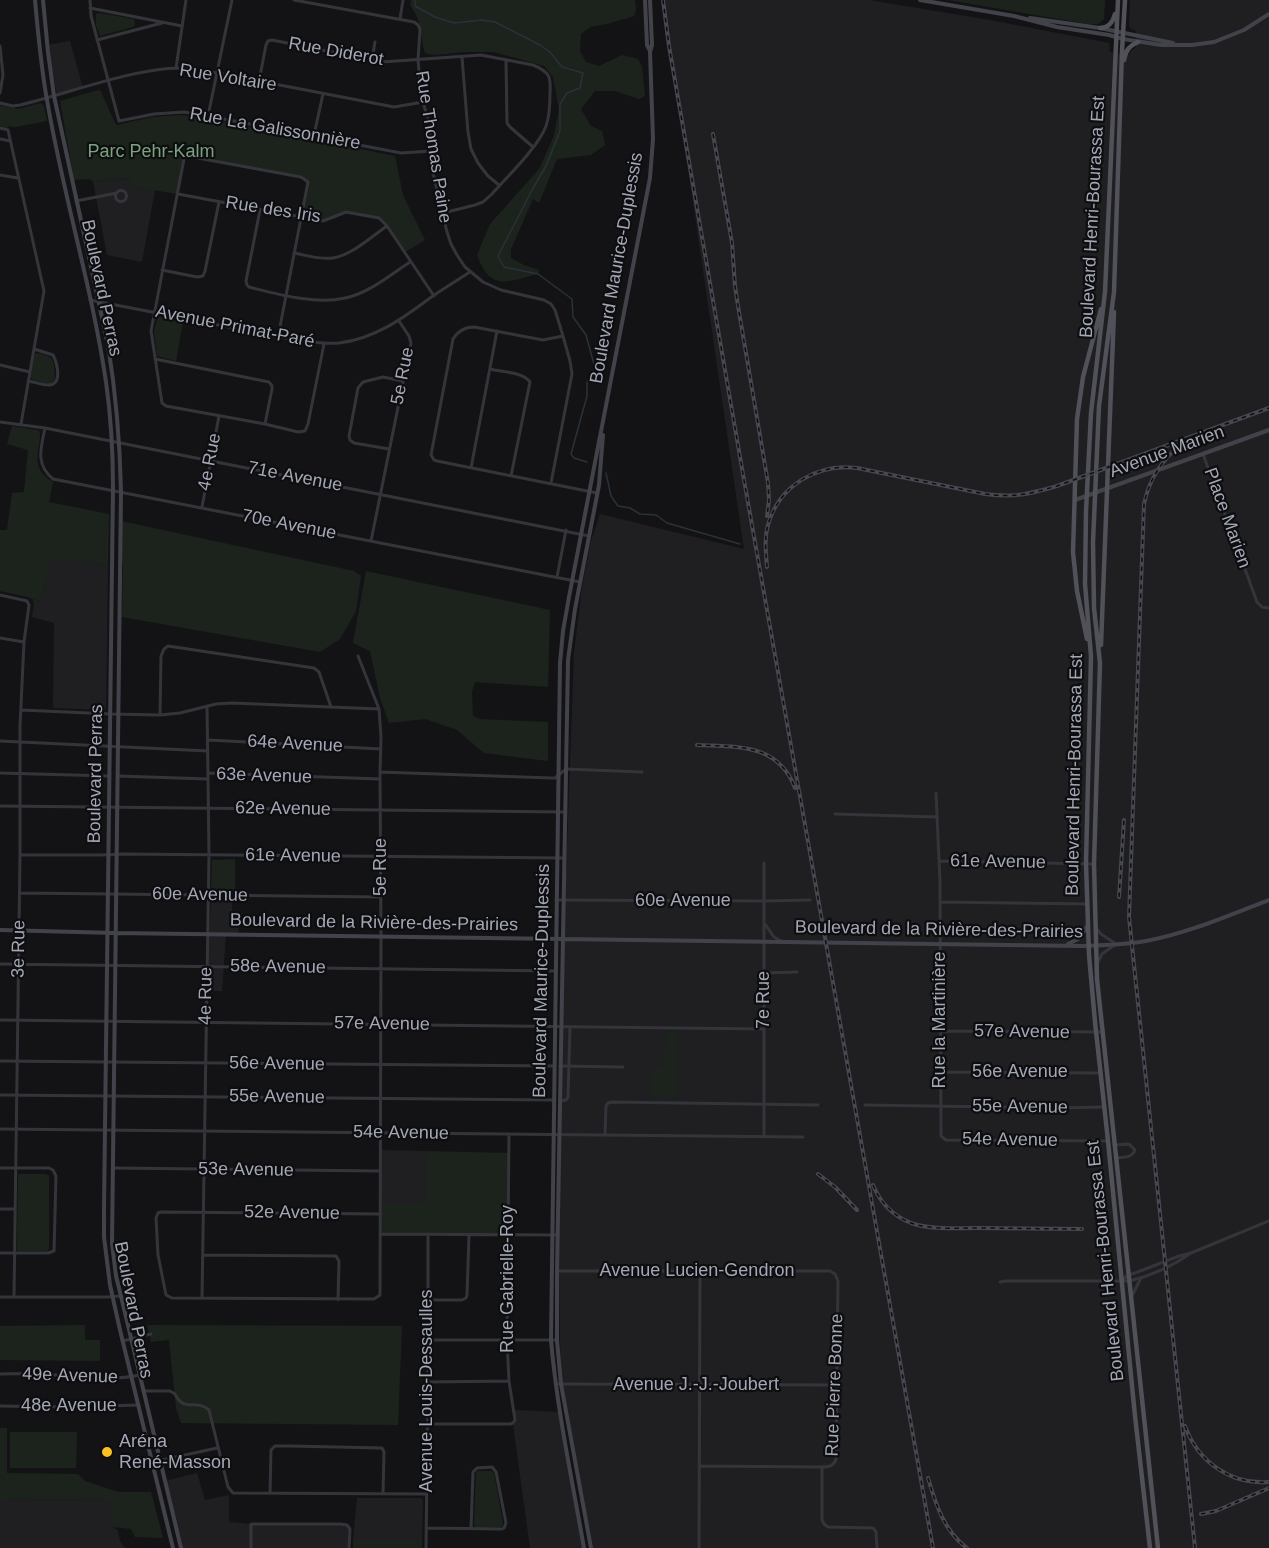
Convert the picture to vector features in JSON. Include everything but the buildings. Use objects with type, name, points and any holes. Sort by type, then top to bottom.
[{"type":"main road","name":"Boulevard Henri-Bourassa Est","points":[[1125,0],[1114,292],[1099,406],[1093,542],[1094,608],[1100,663],[1094,864],[1095,945],[1126,1279],[1131,1298],[1158,1548]]},
{"type":"main road","name":"Boulevard Henri-Bourassa Est","points":[[1118,1],[1105,292],[1091,413],[1086,511],[1085,584],[1091,656],[1086,863],[1088,945],[1096,1033],[1103,1107],[1116,1158],[1150,1548]]},
{"type":"main road","points":[[1100,28],[1105,28],[1113,20],[1118,1]]},
{"type":"main road","points":[[1122,68],[1126,51],[1138,42]]},
{"type":"main road","points":[[1091,656],[1074,571],[1072,538],[1078,402],[1105,292]]},
{"type":"main road","points":[[1100,663],[1114,292]]},
{"type":"street","name":"Boulevard Perras","points":[[35,0],[46,98],[90,300],[106,384],[112,441],[104,1237],[113,1297],[173,1548]]},
{"type":"street","name":"Boulevard Perras","points":[[43,0],[54,96],[112,370],[120,443],[112,1234],[116,1276],[181,1548]]},
{"type":"street","points":[[90,0],[107,81]]},
{"type":"street","points":[[176,68],[186,0]]},
{"type":"street","points":[[208,116],[232,0]]},
{"type":"street","points":[[294,0],[400,19],[403,0]]},
{"type":"street","name":"Boulevard Maurice-Duplessis","points":[[645,0],[647,45],[650,52]]},
{"type":"street","name":"Boulevard Maurice-Duplessis","points":[[591,1548],[561,1384],[557,1340],[560,1101],[555,1027],[561,648],[572,580],[650,178],[653,139],[650,0]]},
{"type":"street","points":[[920,0],[1100,28],[1138,42],[1182,45],[1203,44],[1227,38],[1269,14]]},
{"type":"street","points":[[90,8],[182,26]]},
{"type":"street","points":[[1014,16],[1057,27],[1116,34]]},
{"type":"street","name":"Rue Thomas Paine","points":[[400,19],[414,22],[420,29],[418,60],[423,102],[430,126],[434,173],[447,232],[454,250],[470,272],[483,282],[501,290],[549,302],[555,310],[572,374],[551,483]]},
{"type":"street","points":[[97,40],[164,23]]},
{"type":"street","points":[[1123,36],[1182,45]]},
{"type":"street","name":"Rue Diderot","points":[[259,81],[266,45],[270,40],[382,62],[481,55],[533,65],[542,68],[548,75],[550,83],[549,114],[543,132],[532,147]]},
{"type":"street","points":[[372,60],[375,42]]},
{"type":"street","points":[[0,46],[3,75],[0,93]]},
{"type":"street","points":[[461,56],[471,149],[488,176],[499,185]]},
{"type":"street","points":[[443,213],[483,202],[532,147],[507,123],[506,60]]},
{"type":"street","name":"Rue Voltaire","points":[[0,103],[17,106],[107,81],[176,68],[217,73],[394,107],[423,102]]},
{"type":"street","name":"Rue La Galissonnière","points":[[107,81],[118,121],[154,114],[184,112],[401,153],[432,151]]},
{"type":"street","points":[[314,135],[323,94]]},
{"type":"street","points":[[0,128],[7,129],[44,291],[21,424]]},
{"type":"street","points":[[0,139],[10,141]]},
{"type":"street","points":[[278,337],[308,182],[301,177],[187,156],[184,159],[151,331],[161,399],[164,405],[304,432],[307,429],[324,344]]},
{"type":"street","points":[[0,175],[18,178]]},
{"type":"street","points":[[76,201],[117,193]]},
{"type":"street","name":"Rue des Iris","points":[[178,194],[323,221],[346,212],[379,218],[387,226]]},
{"type":"street","points":[[162,270],[197,277],[203,276],[219,202]]},
{"type":"street","points":[[260,210],[246,283],[251,287],[312,299],[345,298],[370,287],[410,262]]},
{"type":"street","points":[[294,253],[323,259],[339,257],[387,226],[434,296]]},
{"type":"street","name":"Avenue Primat-Paré","points":[[90,300],[324,344],[347,342],[385,329],[470,272]]},
{"type":"street","name":"5e Rue","points":[[371,541],[411,340],[399,321]]},
{"type":"street","points":[[563,336],[543,340],[474,327],[461,330],[453,339],[431,452],[432,458],[437,461],[597,493]]},
{"type":"street","points":[[471,468],[497,331]]},
{"type":"street","points":[[28,381],[51,385],[58,378],[53,354],[34,350]]},
{"type":"street","points":[[154,359],[269,382],[272,389],[265,424]]},
{"type":"street","points":[[0,365],[30,372]]},
{"type":"street","points":[[490,369],[524,376],[530,382],[511,476]]},
{"type":"street","points":[[389,449],[354,443],[350,440],[358,388],[363,382],[383,376],[403,381]]},
{"type":"street","name":"4e Rue","points":[[202,507],[219,416]]},
{"type":"street","name":"Boulevard Maurice-Duplessis","points":[[584,1548],[555,1384],[551,1340],[553,1134],[561,1027],[569,649],[597,493],[604,416]]},
{"type":"street","name":"71e Avenue","points":[[0,422],[45,428],[589,536]]},
{"type":"street","name":"70e Avenue","points":[[45,428],[40,455],[41,462],[47,475],[53,479],[580,582]]},
{"type":"street","name":"Avenue Marien","points":[[1074,500],[1269,430]]},
{"type":"street","name":"Place Marien","points":[[1203,454],[1257,602],[1262,607],[1269,608]]},
{"type":"street","points":[[557,578],[566,530]]},
{"type":"street","name":"3e Rue","points":[[0,595],[28,602],[29,606],[24,642],[21,710],[14,1297]]},
{"type":"street","points":[[0,638],[24,642]]},
{"type":"street","points":[[160,715],[161,656],[168,646],[314,668],[319,672],[331,707]]},
{"type":"street","points":[[561,648],[569,649]]},
{"type":"street","name":"5e Rue","points":[[338,1300],[374,1299],[378,1298],[380,1293],[380,715],[358,656]]},
{"type":"street","points":[[21,710],[160,715],[232,703],[379,709]]},
{"type":"street","points":[[207,706],[208,773]]},
{"type":"street","name":"64e Avenue","points":[[208,740],[381,749]]},
{"type":"street","points":[[0,741],[208,751]]},
{"type":"street","points":[[380,772],[551,778],[566,769],[642,772]]},
{"type":"street","points":[[0,773],[109,776]]},
{"type":"street","name":"63e Avenue","points":[[117,776],[208,779],[208,773],[380,779]]},
{"type":"street","name":"4e Rue","points":[[202,1299],[209,855],[208,779]]},
{"type":"street","name":"Rue la Martinière","points":[[936,794],[940,902],[940,1134],[942,1138]]},
{"type":"street","name":"62e Avenue","points":[[0,806],[566,812]]},
{"type":"street","points":[[836,814],[937,817]]},
{"type":"street","name":"61e Avenue","points":[[20,855],[565,858]]},
{"type":"street","name":"61e Avenue","points":[[939,861],[1094,864]]},
{"type":"street","name":"7e Rue","points":[[764,1137],[765,863]]},
{"type":"street","name":"60e Avenue","points":[[20,892],[381,897]]},
{"type":"street","name":"60e Avenue","points":[[556,900],[810,900]]},
{"type":"street","name":"Boulevard de la Rivière-des-Prairies","points":[[0,930],[1095,945],[1140,942],[1177,934],[1269,900]]},
{"type":"street","points":[[940,902],[1087,904]]},
{"type":"street","name":"Boulevard de la Rivière-des-Prairies","points":[[764,923],[774,937],[783,942]]},
{"type":"street","points":[[1095,923],[1096,929],[1116,944],[1099,959],[1097,979]]},
{"type":"street","points":[[1065,945],[1075,942],[1088,925]]},
{"type":"street","name":"58e Avenue","points":[[0,963],[556,971]]},
{"type":"street","points":[[764,973],[797,972]]},
{"type":"street","name":"57e Avenue","points":[[0,1020],[764,1029]]},
{"type":"street","points":[[560,1101],[568,1097],[570,1027]]},
{"type":"street","name":"57e Avenue","points":[[941,1031],[1102,1032]]},
{"type":"street","name":"56e Avenue","points":[[0,1061],[623,1067]]},
{"type":"street","name":"56e Avenue","points":[[940,1072],[1100,1073]]},
{"type":"street","name":"55e Avenue","points":[[0,1095],[554,1100]]},
{"type":"street","points":[[605,1135],[606,1106],[610,1102],[818,1105]]},
{"type":"street","name":"55e Avenue","points":[[865,1105],[1103,1107]]},
{"type":"street","name":"54e Avenue","points":[[0,1129],[803,1137]]},
{"type":"street","name":"Rue Gabrielle-Roy","points":[[428,1424],[513,1424],[515,1420],[509,1382],[507,1341],[509,1134]]},
{"type":"street","name":"54e Avenue","points":[[942,1138],[946,1140],[1112,1142]]},
{"type":"street","name":"Boulevard Henri-Bourassa Est","points":[[1112,1142],[1129,1144],[1135,1150],[1131,1156],[1116,1158]]},
{"type":"street","points":[[0,1168],[49,1168],[56,1176],[54,1251],[0,1253]]},
{"type":"street","name":"53e Avenue","points":[[113,1168],[380,1171]]},
{"type":"street","points":[[0,1209],[15,1209]]},
{"type":"street","name":"52e Avenue","points":[[202,1299],[170,1298],[166,1295],[158,1255],[156,1218],[158,1213],[381,1214]]},
{"type":"street","points":[[1126,1279],[1269,1221]]},
{"type":"street","points":[[381,1234],[558,1235]]},
{"type":"street","name":"Avenue Louis-Dessaulles","points":[[426,1548],[428,1235]]},
{"type":"street","points":[[428,1300],[466,1299],[468,1235]]},
{"type":"street","points":[[1000,1282],[1141,1278],[1191,1253]]},
{"type":"street","points":[[202,1299],[338,1300],[339,1262],[336,1256],[203,1255]]},
{"type":"street","name":"Avenue Lucien-Gendron","points":[[557,1271],[830,1271],[836,1274]]},
{"type":"street","points":[[699,1548],[700,1271]]},
{"type":"street","name":"Rue Pierre Bonne","points":[[836,1274],[838,1281],[837,1459],[833,1465],[822,1467],[822,1520],[826,1526],[873,1528],[876,1532],[877,1548]]},
{"type":"street","points":[[1131,1298],[1141,1278]]},
{"type":"street","points":[[0,1297],[121,1296]]},
{"type":"street","points":[[123,1341],[151,1334]]},
{"type":"street","points":[[427,1340],[557,1340]]},
{"type":"street","name":"49e Avenue","points":[[0,1374],[88,1378],[140,1375]]},
{"type":"street","points":[[428,1382],[509,1382]]},
{"type":"street","name":"Avenue J.-J.-Joubert","points":[[555,1384],[837,1385]]},
{"type":"street","name":"48e Avenue","points":[[143,1391],[170,1391],[181,1403],[201,1405],[209,1410],[218,1448]]},
{"type":"street","name":"48e Avenue","points":[[0,1406],[139,1405]]},
{"type":"street","points":[[270,1493],[271,1450],[275,1446],[290,1446],[382,1448],[384,1452],[383,1494]]},
{"type":"street","points":[[153,1462],[218,1448],[231,1492],[426,1494]]},
{"type":"street","points":[[699,1466],[822,1467]]},
{"type":"street","points":[[426,1528],[471,1529],[502,1529],[505,1526],[496,1472],[492,1467],[477,1467],[473,1472],[471,1529]]},
{"type":"street","points":[[165,1515],[173,1512]]},
{"type":"street","points":[[251,1548],[251,1524],[340,1524],[347,1525],[350,1529],[349,1548]]},
{"type":"shaded area","points":[[664,0],[869,0],[1109,43],[1110,52],[1129,55],[1136,47],[1136,31],[1129,26],[1130,0],[1269,0],[1269,1548],[591,1548],[561,1384],[558,1235],[565,905],[574,653],[582,587],[591,541],[600,514],[744,549]]},
{"type":"shaded area","points":[[70,41],[83,88],[57,95],[47,45]]},
{"type":"shaded area","points":[[128,178],[133,187],[155,190],[142,262],[107,255],[93,181]]},
{"type":"shaded area","points":[[52,557],[108,565],[106,710],[53,708],[54,623],[32,617],[34,604],[32,599],[41,601]]},
{"type":"shaded area","points":[[212,898],[232,899],[232,914],[242,914],[238,934],[226,934],[222,991],[206,991]]},
{"type":"shaded area","points":[[380,1150],[425,1151],[426,1204],[380,1204]]},
{"type":"shaded area","points":[[515,1410],[560,1412],[584,1548],[530,1548],[513,1424]]},
{"type":"shaded area","points":[[197,1473],[205,1500],[229,1495],[229,1522],[347,1525],[350,1529],[349,1548],[181,1548],[165,1481]]},
{"type":"shaded area","points":[[357,1498],[421,1498],[423,1500],[422,1541],[353,1541]]},
{"type":"shaded area","points":[[102,1499],[112,1505],[112,1527],[118,1530],[120,1541],[125,1548],[0,1548],[0,1500]]},
{"type":"green space","points":[[411,0],[635,0],[634,16],[590,27],[581,34],[580,51],[586,62],[599,66],[622,55],[638,59],[642,67],[645,96],[639,99],[615,91],[595,91],[581,109],[591,126],[602,131],[605,145],[591,155],[557,159],[539,203],[533,199],[511,249],[511,258],[539,270],[538,274],[508,281],[494,279],[482,267],[477,255],[490,224],[539,169],[554,136],[559,109],[553,77],[544,66],[494,52],[434,55],[425,53],[419,23],[410,5]]},
{"type":"green space","points":[[948,0],[1105,0],[1104,19],[1098,24],[1088,24]]},
{"type":"green space","points":[[96,14],[134,19],[135,25],[100,36],[96,25]]},
{"type":"green space","name":"Parc Pehr-Kalm","points":[[101,91],[117,125],[153,117],[180,115],[206,118],[395,156],[403,195],[425,240],[404,253],[387,226],[379,218],[341,213],[323,221],[301,218],[308,183],[306,179],[191,156],[184,159],[178,194],[133,187],[128,178],[74,180],[60,101]]},
{"type":"green space","points":[[41,103],[44,106],[47,121],[15,127],[8,126],[8,128],[0,126],[0,105],[18,109]]},
{"type":"green space","points":[[158,317],[183,322],[176,361],[157,356],[154,331]]},
{"type":"green space","points":[[35,354],[48,356],[53,361],[55,379],[50,384],[34,381],[30,377]]},
{"type":"green space","points":[[12,426],[40,432],[38,465],[53,482],[49,502],[109,514],[108,565],[52,558],[41,601],[0,591],[0,530],[7,530],[12,493],[24,492],[28,450],[7,444]]},
{"type":"green space","points":[[121,521],[354,571],[361,576],[356,611],[340,639],[320,652],[122,617]]},
{"type":"green space","points":[[366,571],[550,610],[548,687],[475,682],[472,692],[473,716],[480,719],[548,722],[548,761],[484,753],[457,730],[425,719],[389,723],[380,698],[370,651],[353,643]]},
{"type":"green space","points":[[235,859],[235,891],[211,888],[212,860]]},
{"type":"green space","points":[[666,1031],[677,1032],[677,1097],[651,1097],[651,1069],[664,1068]]},
{"type":"green space","points":[[425,1151],[509,1153],[507,1235],[381,1234],[380,1204],[426,1204]]},
{"type":"green space","points":[[18,1174],[46,1174],[49,1176],[49,1248],[47,1251],[17,1251]]},
{"type":"green space","points":[[85,1325],[85,1340],[100,1340],[100,1361],[0,1360],[0,1326]]},
{"type":"green space","points":[[147,1325],[402,1326],[398,1425],[181,1423],[176,1408],[169,1340],[151,1342]]},
{"type":"green space","points":[[0,1428],[7,1428],[7,1473],[78,1474],[85,1481],[118,1492],[151,1492],[163,1538],[135,1537],[131,1529],[112,1527],[112,1505],[102,1499],[0,1500]]},
{"type":"green space","points":[[10,1432],[77,1432],[76,1468],[10,1468]]},
{"type":"green space","points":[[476,1471],[494,1473],[502,1527],[476,1528],[474,1525]]},
{"type":"green space","points":[[353,1541],[422,1541],[422,1548],[353,1548]]},
{"type":"waterway","points":[[415,0],[415,6],[435,17],[454,23],[482,20],[495,22],[540,45],[550,52],[562,67],[583,73],[580,88],[567,93],[560,104],[560,131],[546,166],[498,256],[504,267],[538,274],[572,299],[573,317],[586,335],[595,368],[587,382],[587,396],[571,454],[574,458],[587,462]]},
{"type":"waterway","points":[[606,473],[611,496],[618,506],[630,508],[640,514],[656,515],[667,523],[740,544]]},
{"type":"railway","points":[[663,0],[744,480],[933,1548]]},
{"type":"railway","points":[[713,134],[732,243],[738,306],[768,483],[767,516]]},
{"type":"railway","points":[[767,567],[766,536],[773,511],[791,488],[815,473],[842,467],[857,468],[985,494],[1005,496],[1022,494],[1057,486],[1269,408]]},
{"type":"railway","points":[[1182,444],[1168,456],[1157,471],[1144,504],[1129,917],[1195,1548]]},
{"type":"railway","points":[[697,745],[727,746],[755,750],[767,755],[788,773],[795,788]]},
{"type":"railway","points":[[1119,897],[1124,820]]},
{"type":"railway","points":[[818,1174],[835,1187],[857,1210]]},
{"type":"railway","points":[[873,1185],[883,1203],[893,1212],[904,1220],[926,1227],[1082,1229]]},
{"type":"railway","points":[[1185,1426],[1198,1450],[1218,1469],[1242,1480],[1269,1482]]},
{"type":"railway","points":[[928,1478],[947,1526],[967,1548]]},
{"type":"railway","points":[[1201,1514],[1216,1511],[1269,1488]]},
{"type":"place","name":"Aréna René-Masson","points":[[107,1452]]}]
